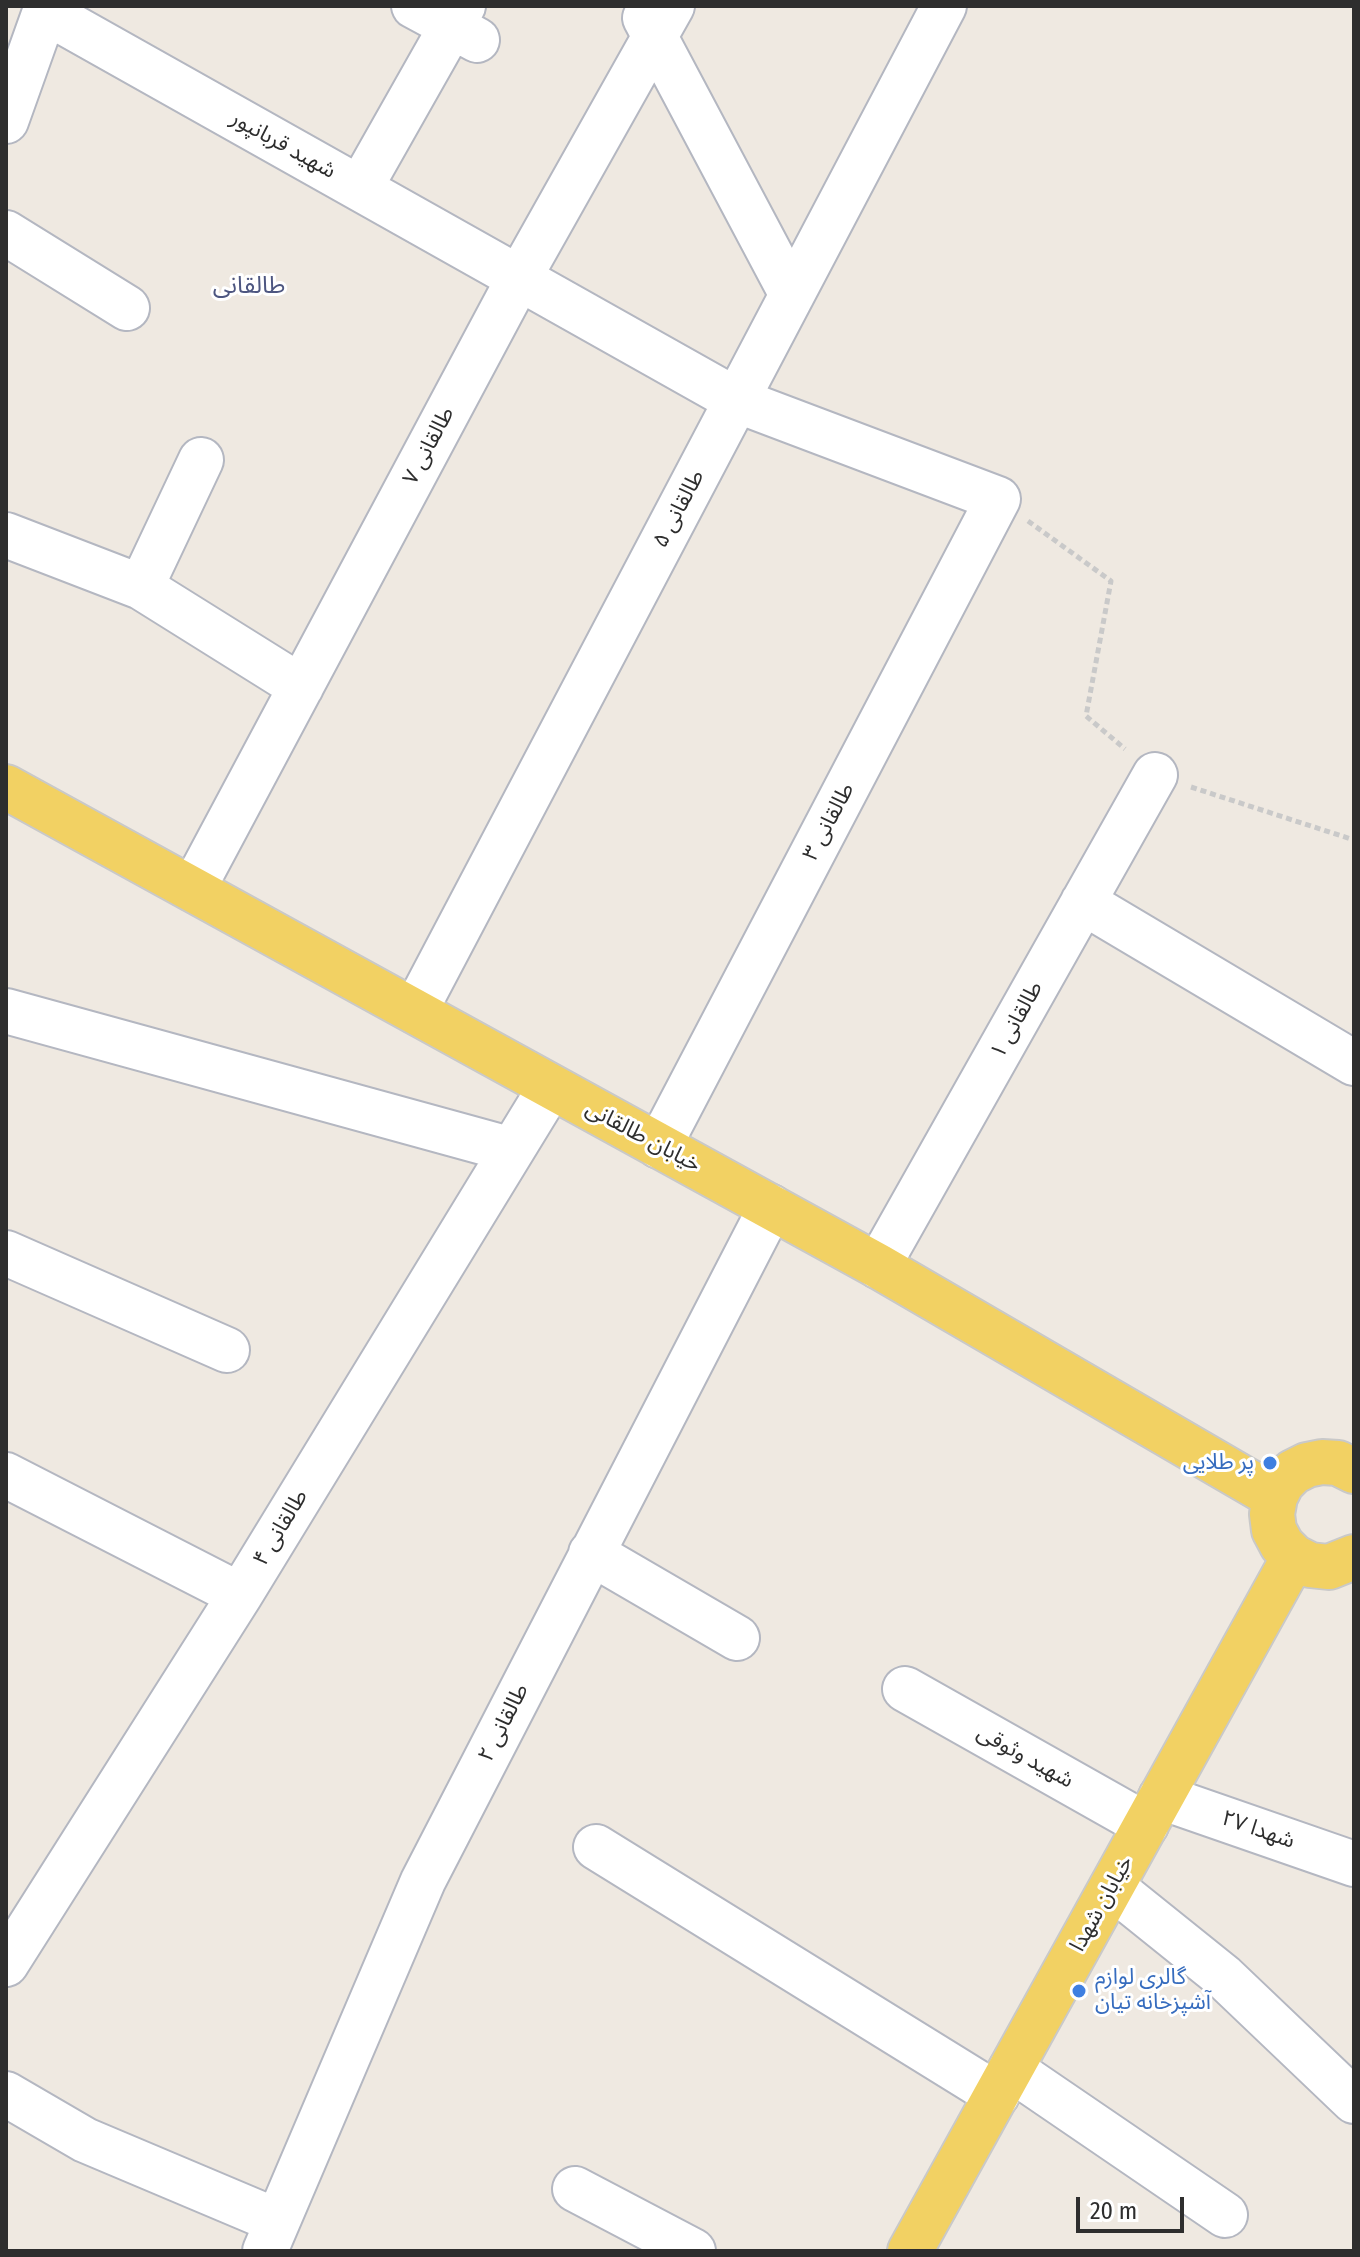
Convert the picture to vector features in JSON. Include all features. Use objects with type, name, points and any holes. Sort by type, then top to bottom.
[{"type":"main road","name":"خیابان طالقانی","points":[[6,787],[878,1266],[1275,1497]]},
{"type":"main road","points":[[1352,1464],[1322,1462],[1293,1472],[1282,1483],[1272,1514],[1274,1530],[1282,1545],[1294,1557],[1310,1565],[1329,1567],[1354,1557]]},
{"type":"main road","name":"خیابان شهدا","points":[[910,2251],[1294,1557]]},
{"type":"street","points":[[360,188],[464,24],[414,6]]},
{"type":"street","name":"طالقانی ۵","points":[[415,1011],[944,6]]},
{"type":"street","points":[[6,121],[47,9]]},
{"type":"street","name":"شهید قربانپور","points":[[47,9],[736,400],[998,499]]},
{"type":"street","points":[[656,16],[792,295]]},
{"type":"street","name":"طالقانی ۷","points":[[193,889],[656,16]]},
{"type":"street","points":[[6,233],[127,308]]},
{"type":"street","points":[[141,587],[201,460]]},
{"type":"street","name":"طالقانی ۳","points":[[659,1146],[998,499]]},
{"type":"street","points":[[6,535],[141,587],[301,687]]},
{"type":"street","name":"طالقانی ۱","points":[[878,1266],[1155,775]]},
{"type":"street","points":[[1083,902],[1354,1063]]},
{"type":"street","points":[[6,1011],[512,1150]]},
{"type":"street","name":"طالقانی ۴","points":[[6,1964],[240,1595],[550,1088]]},
{"type":"street","name":"طالقانی ۲","points":[[271,2236],[423,1881],[771,1207]]},
{"type":"street","points":[[6,1253],[227,1350]]},
{"type":"street","points":[[6,1475],[240,1595]]},
{"type":"street","points":[[591,1553],[737,1638]]},
{"type":"street","name":"شهید وثوقی","points":[[905,1689],[1153,1811]]},
{"type":"street","name":"۲۷ شهدا","points":[[1153,1811],[1354,1864]]},
{"type":"street","points":[[596,1847],[1004,2082],[1225,2215]]},
{"type":"street","points":[[1112,1887],[1224,1977],[1354,2101]]},
{"type":"street","points":[[6,2094],[85,2140],[271,2236]]},
{"type":"street","points":[[575,2189],[693,2251]]},
{"type":"path","points":[[998,499],[1111,581],[1086,716],[1155,775],[1354,840]]},
{"type":"place","name":"پر طلایی","points":[[1270,1463]]},
{"type":"place","name":"گالری لوازم آشپزخانه تیان","points":[[1079,1991]]},
{"type":"district","name":"طالقانی","points":[[249,286]]}]
